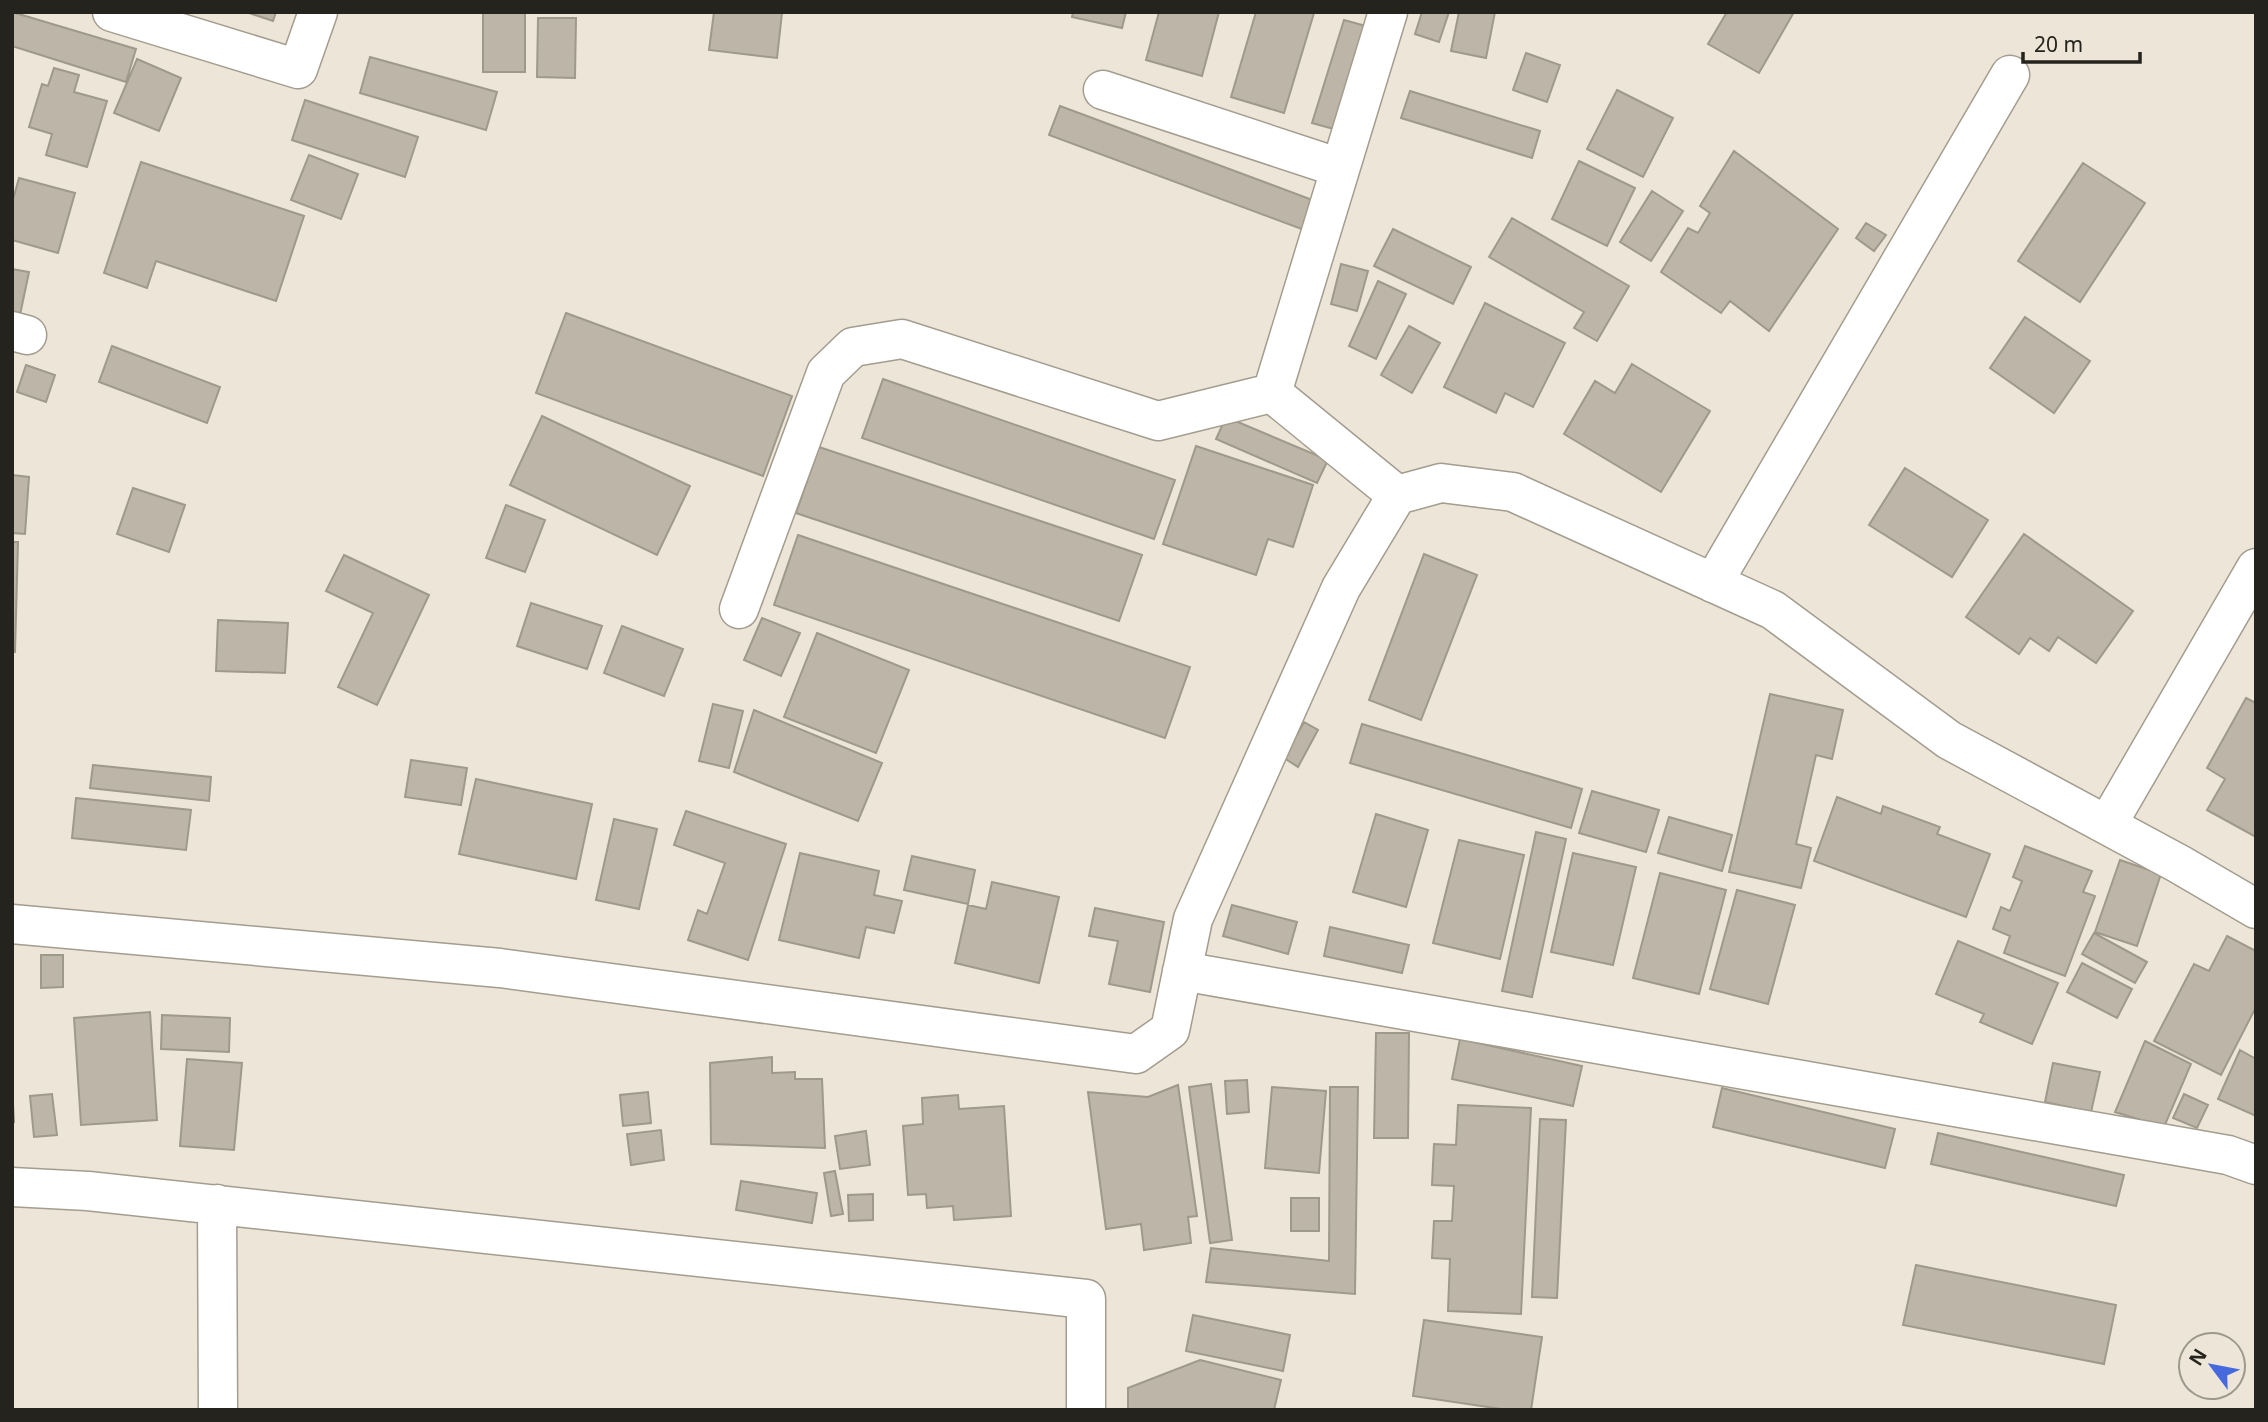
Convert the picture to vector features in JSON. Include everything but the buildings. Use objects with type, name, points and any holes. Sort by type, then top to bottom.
[{"type":"street","points":[[112,12],[298,69],[318,12]]},
{"type":"street","points":[[1272,393],[1388,12]]},
{"type":"street","points":[[1713,583],[2010,75]]},
{"type":"street","points":[[1102,90],[1340,168]]},
{"type":"street","points":[[739,609],[826,373],[852,347],[902,339],[1158,422],[1272,393]]},
{"type":"street","points":[[1272,393],[1397,495]]},
{"type":"street","points":[[12,924],[500,968],[1136,1054],[1170,1030],[1194,919],[1341,588],[1397,495],[1441,483],[1513,492],[1773,610],[1949,740],[2256,909]]},
{"type":"street","points":[[2107,825],[2256,568]]},
{"type":"street","points":[[1182,971],[2228,1155],[2256,1165]]},
{"type":"street","points":[[12,1187],[88,1191],[217,1204],[1086,1299],[1086,1410]]},
{"type":"street","points":[[217,1204],[218,1410]]}]
